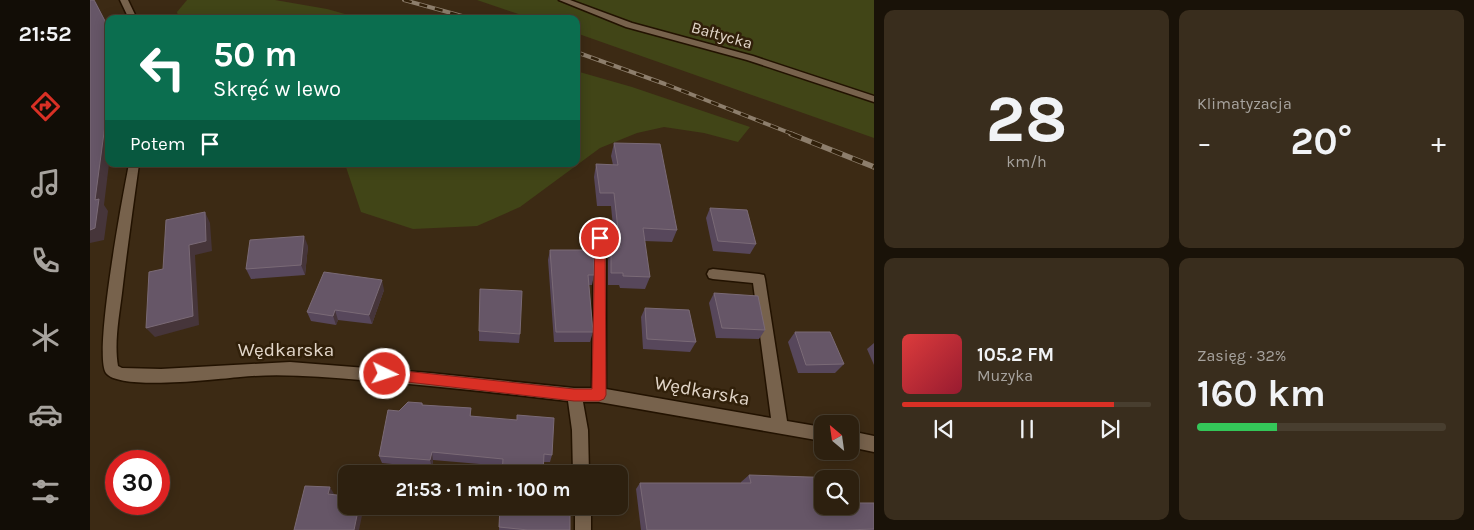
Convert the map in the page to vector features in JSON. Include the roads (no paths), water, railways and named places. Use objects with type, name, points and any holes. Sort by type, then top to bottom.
[{"type":"street","points":[[124,0],[131,15]]},
{"type":"street","name":"Bałtycka","points":[[563,0],[629,25],[750,58],[874,99]]},
{"type":"street","name":"Wędkarska","points":[[134,167],[112,312],[109,347],[111,369],[114,373],[126,376],[152,376],[274,368],[404,376],[574,395],[599,395],[814,432]]},
{"type":"street","points":[[599,395],[600,238]]},
{"type":"street","points":[[713,274],[759,279],[780,426]]},
{"type":"street","points":[[574,395],[580,430],[581,465]]},
{"type":"street","points":[[859,441],[874,444]]},
{"type":"street","points":[[583,515],[584,530]]},
{"type":"railway","points":[[404,0],[458,15]]},
{"type":"railway","points":[[580,53],[665,84],[795,135]]},
{"type":"railway","points":[[791,134],[874,167]]}]
